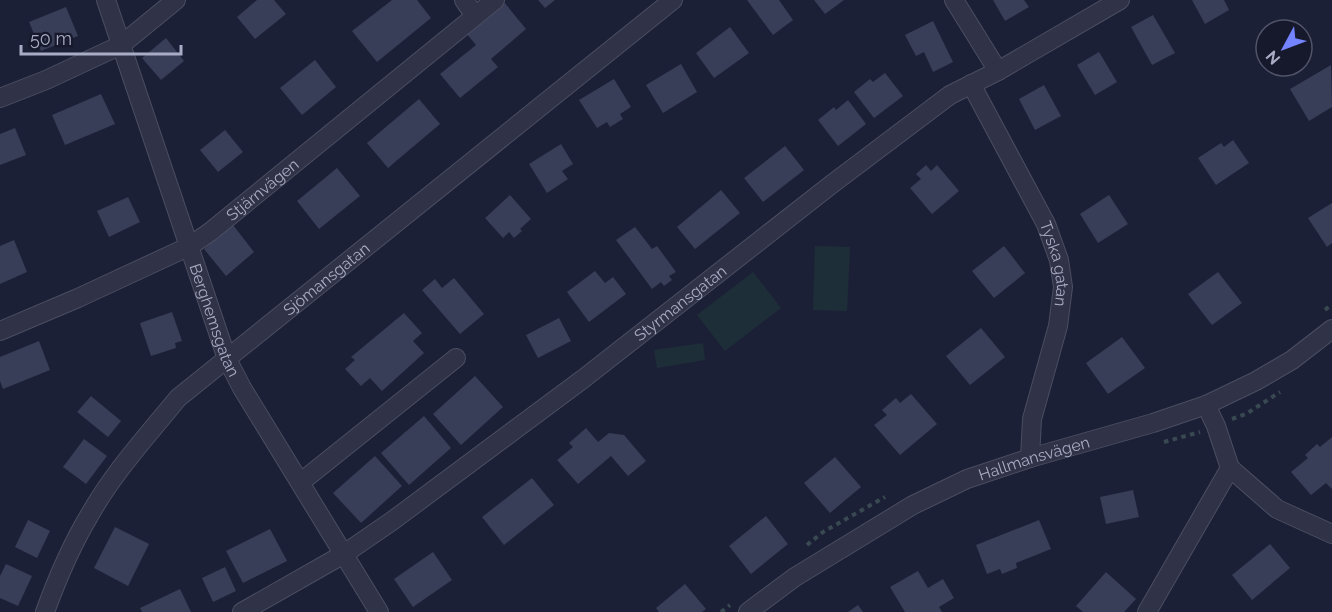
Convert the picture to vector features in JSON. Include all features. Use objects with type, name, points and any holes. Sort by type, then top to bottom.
[{"type":"street","name":"Berghemsgatan","points":[[106,0],[227,359],[242,388],[379,612]]},
{"type":"street","points":[[0,98],[46,80],[121,45],[176,0]]},
{"type":"street","points":[[464,0],[475,15]]},
{"type":"street","name":"Stjärnvägen","points":[[0,332],[190,246],[495,0]]},
{"type":"street","name":"Sjömansgatan","points":[[45,612],[60,571],[89,515],[128,459],[178,398],[673,0]]},
{"type":"street","points":[[954,0],[998,71]]},
{"type":"street","name":"Styrmansgatan","points":[[242,612],[344,554],[392,521],[583,379],[832,184],[950,95],[998,71],[1120,0]]},
{"type":"street","name":"Tyska gatan","points":[[970,84],[1046,224],[1059,260],[1063,287],[1058,326],[1032,419],[1030,458]]},
{"type":"street","name":"Hallmansvägen","points":[[748,612],[795,577],[913,505],[967,479],[1206,405],[1256,381],[1292,360],[1332,329]]},
{"type":"street","points":[[301,482],[456,358]]},
{"type":"street","points":[[1206,405],[1216,426],[1230,468],[1277,509],[1332,534]]},
{"type":"street","points":[[1147,612],[1230,468]]},
{"type":"path","points":[[1157,444],[1196,434],[1246,414],[1282,390]]},
{"type":"shaded area","points":[[815,246],[850,247],[847,311],[813,310]]},
{"type":"shaded area","points":[[753,272],[781,308],[725,351],[697,315]]},
{"type":"shaded area","points":[[703,343],[705,360],[657,368],[654,350]]},
{"type":"building","points":[[257,0],[274,0],[286,14],[255,39],[237,17]]},
{"type":"building","points":[[392,0],[417,0],[431,18],[377,62],[352,31]]},
{"type":"building","points":[[538,0],[555,0],[545,8]]},
{"type":"building","points":[[747,0],[779,0],[793,20],[773,35]]},
{"type":"building","points":[[814,0],[844,0],[825,14]]},
{"type":"building","points":[[993,0],[1024,0],[1029,7],[1005,21]]},
{"type":"building","points":[[1192,0],[1224,0],[1229,10],[1205,24]]},
{"type":"building","points":[[504,2],[526,29],[491,59],[498,67],[460,98],[440,74],[476,45],[466,33]]},
{"type":"building","points":[[66,7],[78,36],[41,51],[29,22]]},
{"type":"building","points":[[1153,15],[1175,53],[1152,65],[1131,27]]},
{"type":"building","points":[[933,21],[953,62],[933,72],[924,52],[916,56],[905,35]]},
{"type":"building","points":[[730,27],[749,53],[714,78],[696,53]]},
{"type":"building","points":[[166,38],[184,61],[161,80],[142,58]]},
{"type":"building","points":[[1099,52],[1117,82],[1095,95],[1077,65]]},
{"type":"building","points":[[315,60],[336,87],[302,115],[280,88]]},
{"type":"building","points":[[681,64],[697,92],[663,113],[646,85]]},
{"type":"building","points":[[1331,65],[1332,107],[1309,121],[1290,89],[1309,78],[1314,78],[1314,75]]},
{"type":"building","points":[[885,73],[903,96],[874,118],[854,92],[870,79],[873,82]]},
{"type":"building","points":[[614,79],[631,107],[620,114],[623,119],[610,127],[607,122],[597,128],[579,100]]},
{"type":"building","points":[[1044,85],[1061,116],[1035,130],[1019,99]]},
{"type":"building","points":[[101,94],[115,124],[65,145],[52,115]]},
{"type":"building","points":[[419,99],[440,124],[388,168],[367,143]]},
{"type":"building","points":[[848,100],[866,124],[838,146],[818,120],[834,107],[836,110]]},
{"type":"building","points":[[15,128],[26,155],[0,165],[0,134]]},
{"type":"building","points":[[225,130],[243,152],[218,172],[200,150]]},
{"type":"building","points":[[1233,140],[1249,163],[1216,185],[1198,158],[1221,143],[1224,147]]},
{"type":"building","points":[[561,144],[573,164],[562,171],[568,179],[547,193],[529,164]]},
{"type":"building","points":[[785,146],[804,170],[763,202],[744,178]]},
{"type":"building","points":[[926,165],[931,171],[937,165],[959,191],[932,214],[910,188],[921,179],[916,174]]},
{"type":"building","points":[[337,168],[360,196],[319,229],[297,201]]},
{"type":"building","points":[[721,190],[740,213],[695,249],[677,227]]},
{"type":"building","points":[[510,195],[531,219],[514,238],[509,232],[503,238],[485,218]]},
{"type":"building","points":[[1109,195],[1128,224],[1098,243],[1080,214]]},
{"type":"building","points":[[128,197],[140,222],[109,237],[97,211]]},
{"type":"building","points":[[1332,203],[1332,243],[1327,247],[1308,218]]},
{"type":"building","points":[[233,225],[254,252],[226,276],[204,249]]},
{"type":"building","points":[[635,227],[652,249],[657,246],[676,272],[669,276],[672,280],[664,286],[661,282],[652,289],[616,240]]},
{"type":"building","points":[[14,240],[27,272],[0,284],[0,246]]},
{"type":"building","points":[[1004,246],[1025,273],[994,298],[972,271]]},
{"type":"building","points":[[595,271],[605,283],[613,277],[626,294],[589,322],[567,292]]},
{"type":"building","points":[[1218,272],[1242,303],[1212,325],[1188,294]]},
{"type":"building","points":[[454,278],[484,314],[460,334],[422,290],[435,279],[442,288]]},
{"type":"building","points":[[172,312],[182,341],[175,343],[176,348],[151,356],[140,323]]},
{"type":"building","points":[[404,313],[422,333],[413,341],[424,353],[382,391],[370,378],[361,386],[345,369],[355,360],[351,357]]},
{"type":"building","points":[[559,318],[571,341],[538,358],[526,335]]},
{"type":"building","points":[[981,328],[1005,357],[970,385],[946,356]]},
{"type":"building","points":[[1122,337],[1145,368],[1108,394],[1086,363]]},
{"type":"building","points":[[39,341],[50,370],[3,389],[0,381],[0,357]]},
{"type":"building","points":[[475,376],[503,407],[461,445],[433,414]]},
{"type":"building","points":[[911,394],[937,424],[900,455],[874,425],[887,415],[882,410],[896,398],[900,403]]},
{"type":"building","points":[[91,396],[121,421],[108,437],[77,412]]},
{"type":"building","points":[[424,416],[451,448],[409,485],[381,453]]},
{"type":"building","points":[[586,428],[598,442],[609,433],[624,435],[646,461],[628,476],[611,456],[578,484],[557,460],[573,447],[569,443]]},
{"type":"building","points":[[1332,437],[1332,489],[1326,483],[1311,495],[1291,472],[1308,458],[1305,455],[1317,444],[1320,447]]},
{"type":"building","points":[[84,439],[107,456],[86,484],[63,467]]},
{"type":"building","points":[[375,456],[402,486],[361,523],[333,493]]},
{"type":"building","points":[[835,457],[861,487],[830,513],[804,483]]},
{"type":"building","points":[[532,478],[554,505],[504,545],[482,517]]},
{"type":"building","points":[[1133,490],[1139,517],[1106,524],[1100,497]]},
{"type":"building","points":[[766,516],[788,544],[751,574],[729,546]]},
{"type":"building","points":[[28,520],[50,531],[37,558],[15,547]]},
{"type":"building","points":[[1039,520],[1051,549],[1016,563],[1017,568],[1002,574],[1000,569],[987,574],[976,545]]},
{"type":"building","points":[[115,527],[149,544],[128,586],[94,568]]},
{"type":"building","points":[[270,529],[287,561],[243,583],[226,551]]},
{"type":"building","points":[[1270,544],[1290,568],[1252,600],[1232,575]]},
{"type":"building","points":[[433,552],[452,580],[413,607],[394,579]]},
{"type":"building","points":[[6,564],[32,576],[18,606],[0,598],[0,576]]},
{"type":"building","points":[[225,567],[236,591],[213,602],[202,578]]},
{"type":"building","points":[[918,571],[928,588],[943,579],[954,598],[939,607],[942,612],[905,612],[890,587]]},
{"type":"building","points":[[1106,572],[1136,599],[1124,612],[1083,612],[1076,606]]},
{"type":"building","points":[[685,584],[706,609],[702,612],[659,612],[656,608]]},
{"type":"building","points":[[180,589],[191,612],[142,612],[140,608]]},
{"type":"building","points":[[858,605],[863,612],[848,612]]}]
